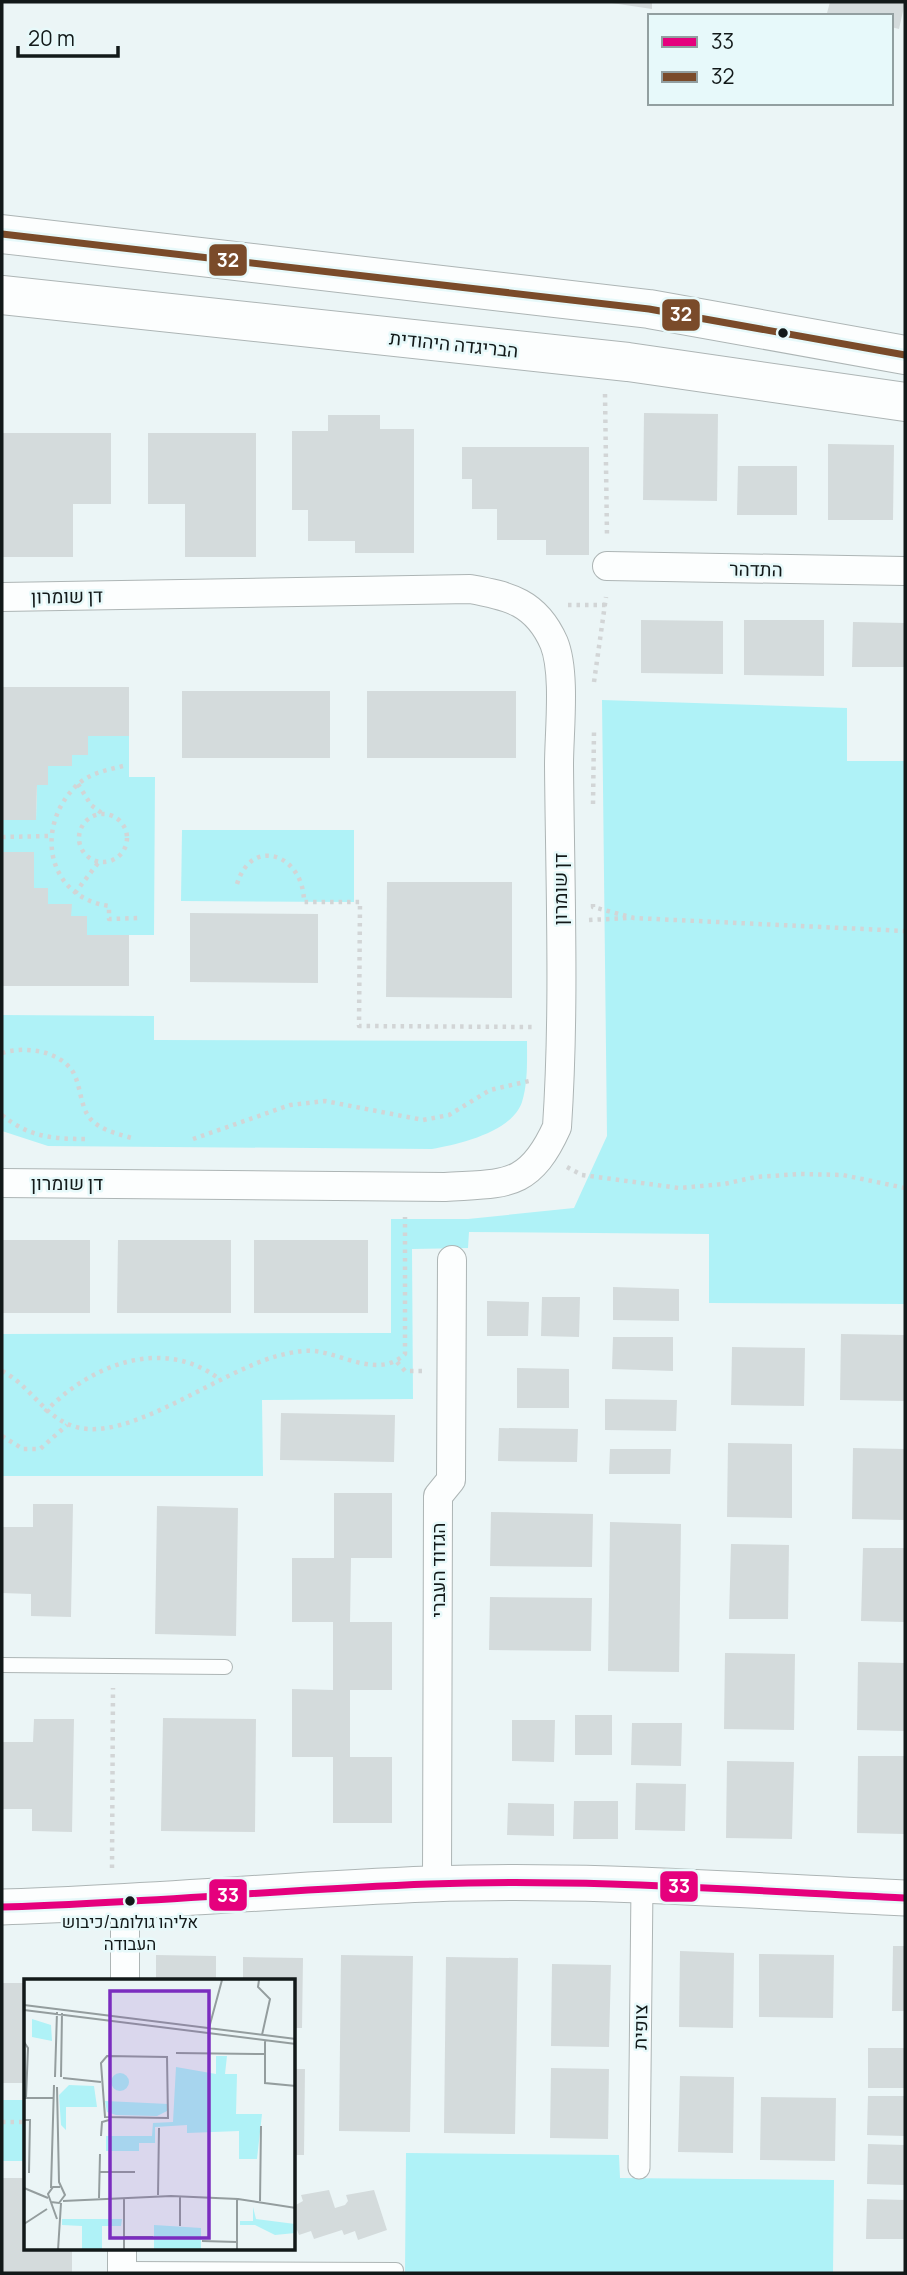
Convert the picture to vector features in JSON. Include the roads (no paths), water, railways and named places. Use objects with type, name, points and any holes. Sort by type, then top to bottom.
[{"type":"main road","points":[[2,234],[649,309],[904,351]]},
{"type":"main road","name":"הבריגדה היהודית","points":[[2,295],[628,362],[900,401]]},
{"type":"street","points":[[900,401],[904,351]]},
{"type":"street","name":"התדהר","points":[[607,566],[905,571]]},
{"type":"street","name":"דן שומרון","points":[[2,597],[470,589],[505,595],[526,605],[554,645],[559,676],[560,922],[560,1091],[557,1127],[545,1154],[534,1168],[506,1183],[444,1186],[2,1183]]},
{"type":"street","name":"הגדוד העברי","points":[[437,1884],[438,1496],[451,1480],[452,1260]]},
{"type":"street","points":[[2,1907],[118,1903],[437,1884],[563,1883],[905,1898]]},
{"type":"street","name":"צופית","points":[[639,2168],[642,1886]]},
{"type":"street","points":[[118,1903],[125,1979]]},
{"type":"lane","points":[[2,1665],[225,1667]]},
{"type":"lane","points":[[122,2264],[396,2270]]},
{"type":"place","name":"אליהו גולומב/כיבוש העבודה","points":[[130,1901]]}]
